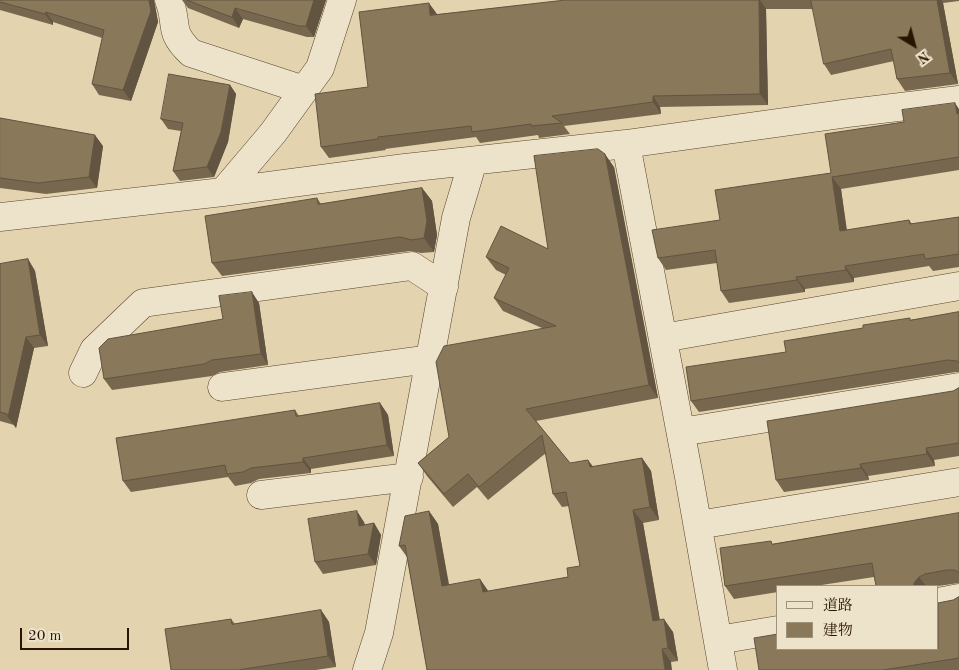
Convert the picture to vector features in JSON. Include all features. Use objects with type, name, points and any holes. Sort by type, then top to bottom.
[{"type":"street","points":[[169,0],[174,11],[175,32],[180,42],[191,53],[304,90]]},
{"type":"street","points":[[223,192],[273,133],[320,68],[342,0]]},
{"type":"street","points":[[0,218],[473,160],[626,144],[840,114],[959,100]]},
{"type":"street","points":[[626,144],[681,432],[723,670]]},
{"type":"street","points":[[367,670],[379,633],[456,218],[473,160]]},
{"type":"street","points":[[83,373],[94,350],[143,303],[412,266],[444,286]]},
{"type":"street","points":[[663,338],[959,286]]},
{"type":"street","points":[[222,387],[430,358]]},
{"type":"street","points":[[681,432],[959,387]]},
{"type":"street","points":[[261,495],[409,477]]},
{"type":"street","points":[[698,525],[959,482]]},
{"type":"street","points":[[939,602],[959,598]]},
{"type":"street","points":[[718,640],[776,630]]},
{"type":"building","points":[[0,0],[149,0],[151,11],[123,90],[92,84],[104,30],[46,12],[45,14],[0,2]]},
{"type":"building","points":[[187,0],[314,0],[306,26],[299,26],[235,8],[232,17]]},
{"type":"building","points":[[566,0],[759,0],[760,94],[653,96],[653,102],[552,116],[562,123],[531,126],[531,124],[472,132],[471,126],[378,137],[378,139],[321,147],[315,94],[368,87],[359,12],[429,3],[430,15]]},
{"type":"building","points":[[811,0],[937,0],[950,73],[897,79],[891,49],[824,64]]},
{"type":"building","points":[[169,74],[230,85],[221,132],[207,167],[173,171],[183,123],[161,119]]},
{"type":"building","points":[[955,103],[957,114],[959,113],[959,157],[832,177],[840,231],[909,220],[910,224],[959,217],[959,254],[925,259],[924,254],[845,266],[846,270],[796,277],[797,280],[721,291],[715,250],[658,258],[652,230],[720,220],[715,190],[831,173],[825,134],[904,122],[902,110]]},
{"type":"building","points":[[0,118],[95,135],[89,177],[38,183],[0,178]]},
{"type":"building","points":[[598,149],[605,154],[649,385],[526,409],[570,463],[588,460],[590,467],[642,458],[650,507],[633,510],[653,621],[664,619],[668,648],[662,649],[665,670],[427,670],[405,545],[399,546],[405,516],[429,511],[442,586],[480,579],[483,592],[568,577],[567,568],[580,566],[566,492],[553,494],[542,435],[479,487],[468,474],[444,494],[418,463],[449,437],[436,362],[444,346],[556,326],[494,298],[509,268],[486,257],[501,226],[548,249],[534,156]]},
{"type":"building","points":[[422,188],[427,221],[424,238],[412,240],[400,237],[212,263],[205,216],[317,198],[318,204]]},
{"type":"building","points":[[28,259],[40,335],[26,337],[8,417],[7,414],[0,412],[0,264]]},
{"type":"building","points":[[252,292],[261,354],[212,360],[204,364],[104,379],[99,348],[108,339],[223,319],[219,296]]},
{"type":"building","points":[[959,312],[959,363],[948,360],[691,401],[686,367],[786,352],[784,341],[863,328],[863,325]]},
{"type":"building","points":[[959,388],[959,443],[926,448],[927,454],[860,464],[861,468],[776,480],[767,421],[953,391]]},
{"type":"building","points":[[380,403],[387,445],[303,458],[303,462],[251,468],[243,472],[227,474],[225,465],[123,481],[116,438],[295,410],[296,416]]},
{"type":"building","points":[[357,511],[359,526],[374,523],[368,554],[315,562],[308,519]]},
{"type":"building","points":[[959,513],[959,573],[955,570],[947,570],[925,574],[919,577],[914,585],[876,585],[872,563],[725,586],[720,548],[771,541],[772,544]]},
{"type":"building","points":[[959,597],[959,658],[883,670],[759,670],[754,638],[776,634],[776,650],[939,650],[939,603]]},
{"type":"building","points":[[321,610],[328,656],[238,670],[171,670],[165,629],[231,619],[232,624]]}]
